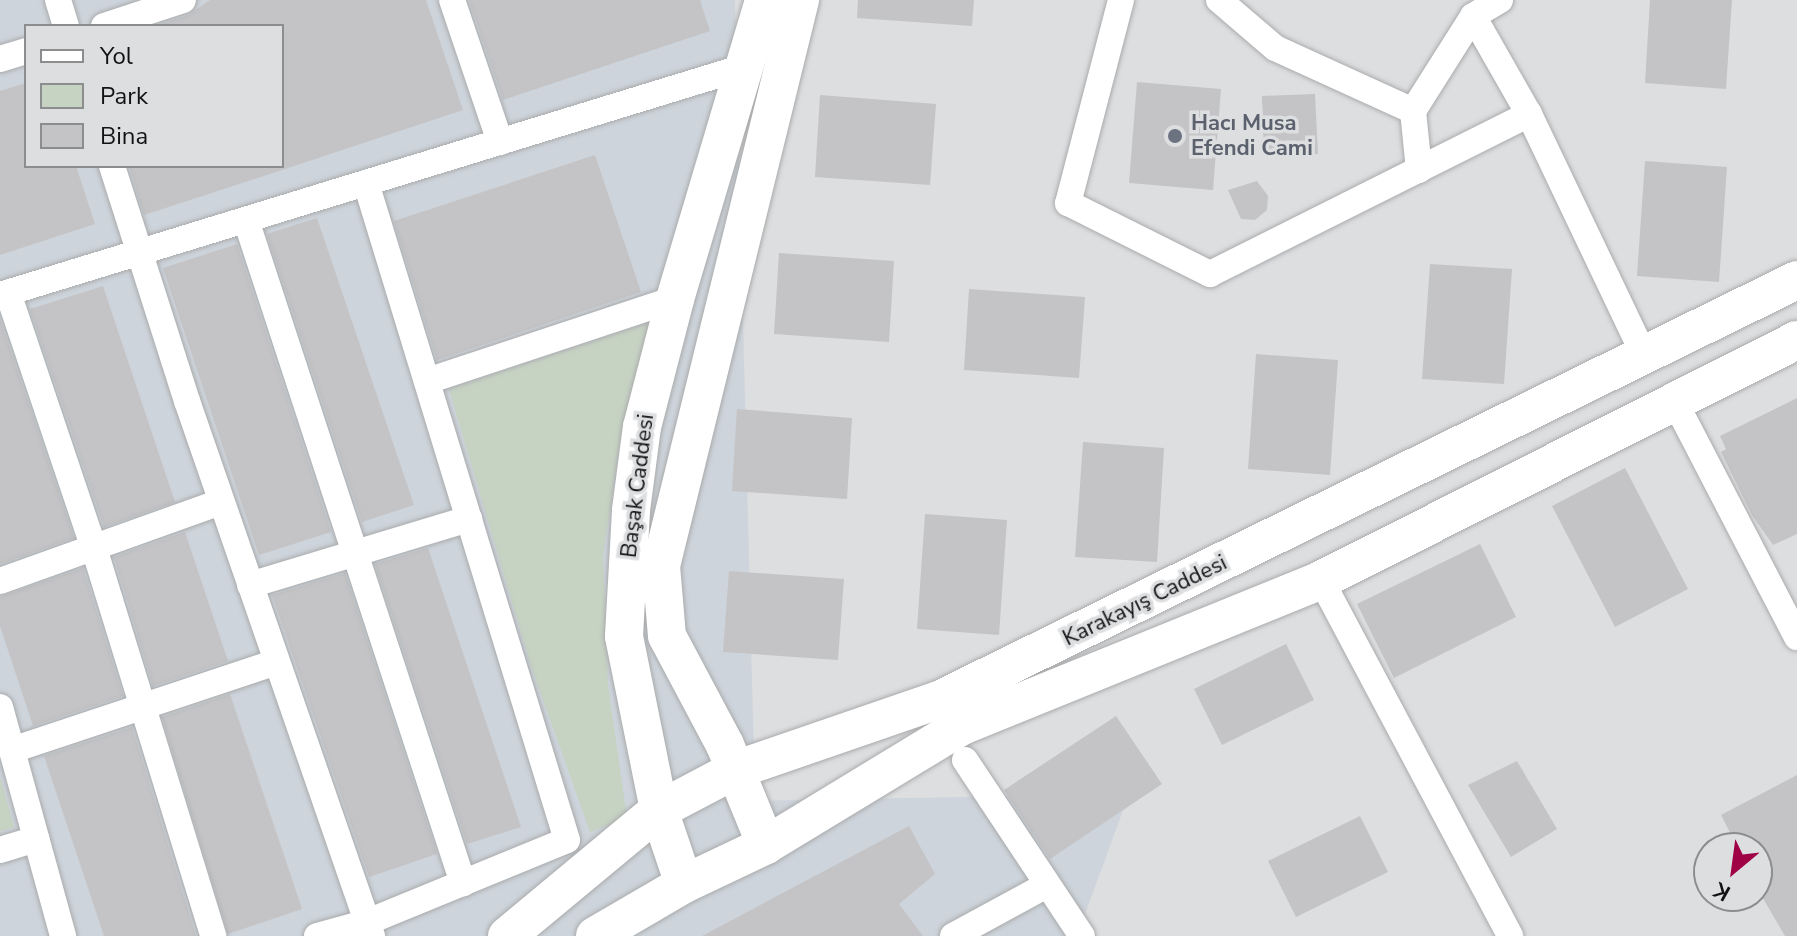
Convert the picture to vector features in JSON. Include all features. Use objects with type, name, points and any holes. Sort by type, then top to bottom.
[{"type":"main road","name":"Başak Caddesi","points":[[684,884],[659,810],[624,636],[642,427],[675,299],[764,0]]},
{"type":"main road","name":"Başak Caddesi","points":[[766,845],[735,770],[667,636],[661,566],[800,0]]},
{"type":"main road","name":"Karakayış Caddesi","points":[[507,936],[659,810],[735,770],[941,699],[1797,280]]},
{"type":"main road","name":"Karakayış Caddesi","points":[[595,936],[684,884],[766,845],[962,726],[1321,580],[1797,340]]},
{"type":"street","points":[[58,0],[65,24]]},
{"type":"street","points":[[110,24],[183,0]]},
{"type":"street","points":[[452,0],[500,142]]},
{"type":"street","points":[[1121,0],[1068,203],[1210,274],[1529,114]]},
{"type":"street","points":[[1219,0],[1275,48],[1413,111]]},
{"type":"street","points":[[1419,170],[1413,111],[1473,16],[1500,0]]},
{"type":"street","points":[[1473,16],[1529,114],[1645,357]]},
{"type":"street","points":[[0,59],[24,52]]},
{"type":"street","points":[[213,936],[94,548],[4,294],[744,67]]},
{"type":"street","points":[[113,168],[221,502],[369,929]]},
{"type":"street","points":[[317,936],[369,929],[463,883],[567,840],[366,183]]},
{"type":"street","points":[[246,220],[352,554],[463,883]]},
{"type":"street","points":[[427,381],[675,299]]},
{"type":"street","points":[[1675,402],[1797,637]]},
{"type":"street","points":[[0,581],[221,502]]},
{"type":"street","points":[[250,585],[469,519]]},
{"type":"street","points":[[1321,580],[1510,936]]},
{"type":"street","points":[[12,750],[143,709],[276,662]]},
{"type":"street","points":[[0,707],[63,936]]},
{"type":"street","points":[[965,760],[1082,936]]},
{"type":"street","points":[[0,850],[36,839]]},
{"type":"street","points":[[953,936],[1047,885]]},
{"type":"shaded area","points":[[0,0],[735,0],[755,801],[1129,794],[1077,936],[0,936]]},
{"type":"green space","points":[[651,322],[622,431],[603,556],[608,685],[627,818],[590,832],[530,663],[449,389]]},
{"type":"green space","points":[[0,776],[14,827],[0,831]]},
{"type":"building","points":[[210,0],[426,0],[463,110],[282,170],[284,24],[161,24],[188,15]]},
{"type":"building","points":[[469,0],[700,0],[710,31],[503,100]]},
{"type":"building","points":[[858,0],[974,0],[972,26],[857,18]]},
{"type":"building","points":[[1650,0],[1732,0],[1726,89],[1645,83]]},
{"type":"building","name":"Hacı Musa Efendi Cami","points":[[1137,82],[1221,89],[1213,190],[1129,183]]},
{"type":"building","points":[[24,84],[24,168],[77,168],[95,224],[0,255],[0,91]]},
{"type":"building","points":[[1315,94],[1318,154],[1264,156],[1262,96]]},
{"type":"building","points":[[820,95],[936,104],[930,185],[815,177]]},
{"type":"building","points":[[595,155],[641,292],[437,360],[394,221]]},
{"type":"building","points":[[1645,161],[1727,167],[1719,282],[1637,276]]},
{"type":"building","points":[[130,168],[282,168],[282,170],[144,215]]},
{"type":"building","points":[[1257,181],[1268,196],[1267,210],[1255,220],[1241,219],[1228,190]]},
{"type":"building","points":[[317,218],[414,505],[362,522],[267,234]]},
{"type":"building","points":[[237,244],[331,532],[259,555],[163,268]]},
{"type":"building","points":[[779,253],[894,261],[889,342],[774,334]]},
{"type":"building","points":[[1430,264],[1512,269],[1504,384],[1422,379]]},
{"type":"building","points":[[103,286],[175,502],[104,527],[30,309]]},
{"type":"building","points":[[969,289],[1085,297],[1079,378],[964,370]]},
{"type":"building","points":[[0,319],[74,538],[0,564]]},
{"type":"building","points":[[1256,354],[1338,360],[1330,475],[1248,469]]},
{"type":"building","points":[[1797,398],[1797,534],[1773,545],[1752,515],[1721,452],[1726,449],[1720,436]]},
{"type":"building","points":[[737,409],[852,418],[847,499],[732,491]]},
{"type":"building","points":[[1083,442],[1164,448],[1157,562],[1075,557]]},
{"type":"building","points":[[1625,468],[1688,589],[1615,627],[1552,506]]},
{"type":"building","points":[[925,514],[1007,520],[999,635],[917,629]]},
{"type":"building","points":[[185,532],[228,661],[153,686],[114,557]]},
{"type":"building","points":[[1480,544],[1516,617],[1394,678],[1357,604]]},
{"type":"building","points":[[428,548],[521,827],[467,844],[375,564]]},
{"type":"building","points":[[83,568],[123,696],[33,726],[0,626],[0,597]]},
{"type":"building","points":[[729,571],[844,579],[838,660],[723,652]]},
{"type":"building","points":[[345,573],[437,854],[369,877],[272,595]]},
{"type":"building","points":[[1286,644],[1314,700],[1222,745],[1194,689]]},
{"type":"building","points":[[230,694],[302,909],[228,934],[162,717]]},
{"type":"building","points":[[1116,716],[1162,784],[1050,859],[1004,790]]},
{"type":"building","points":[[132,727],[196,936],[104,936],[44,756]]},
{"type":"building","points":[[1517,761],[1557,829],[1511,857],[1468,785]]},
{"type":"building","points":[[1797,775],[1797,936],[1785,936],[1771,912],[1773,832],[1730,832],[1721,815]]},
{"type":"building","points":[[1360,816],[1388,872],[1296,917],[1268,861]]},
{"type":"building","points":[[909,826],[935,874],[899,904],[923,936],[702,936]]},
{"type":"place","name":"Hacı Musa Efendi Cami","points":[[1175,136]]}]
